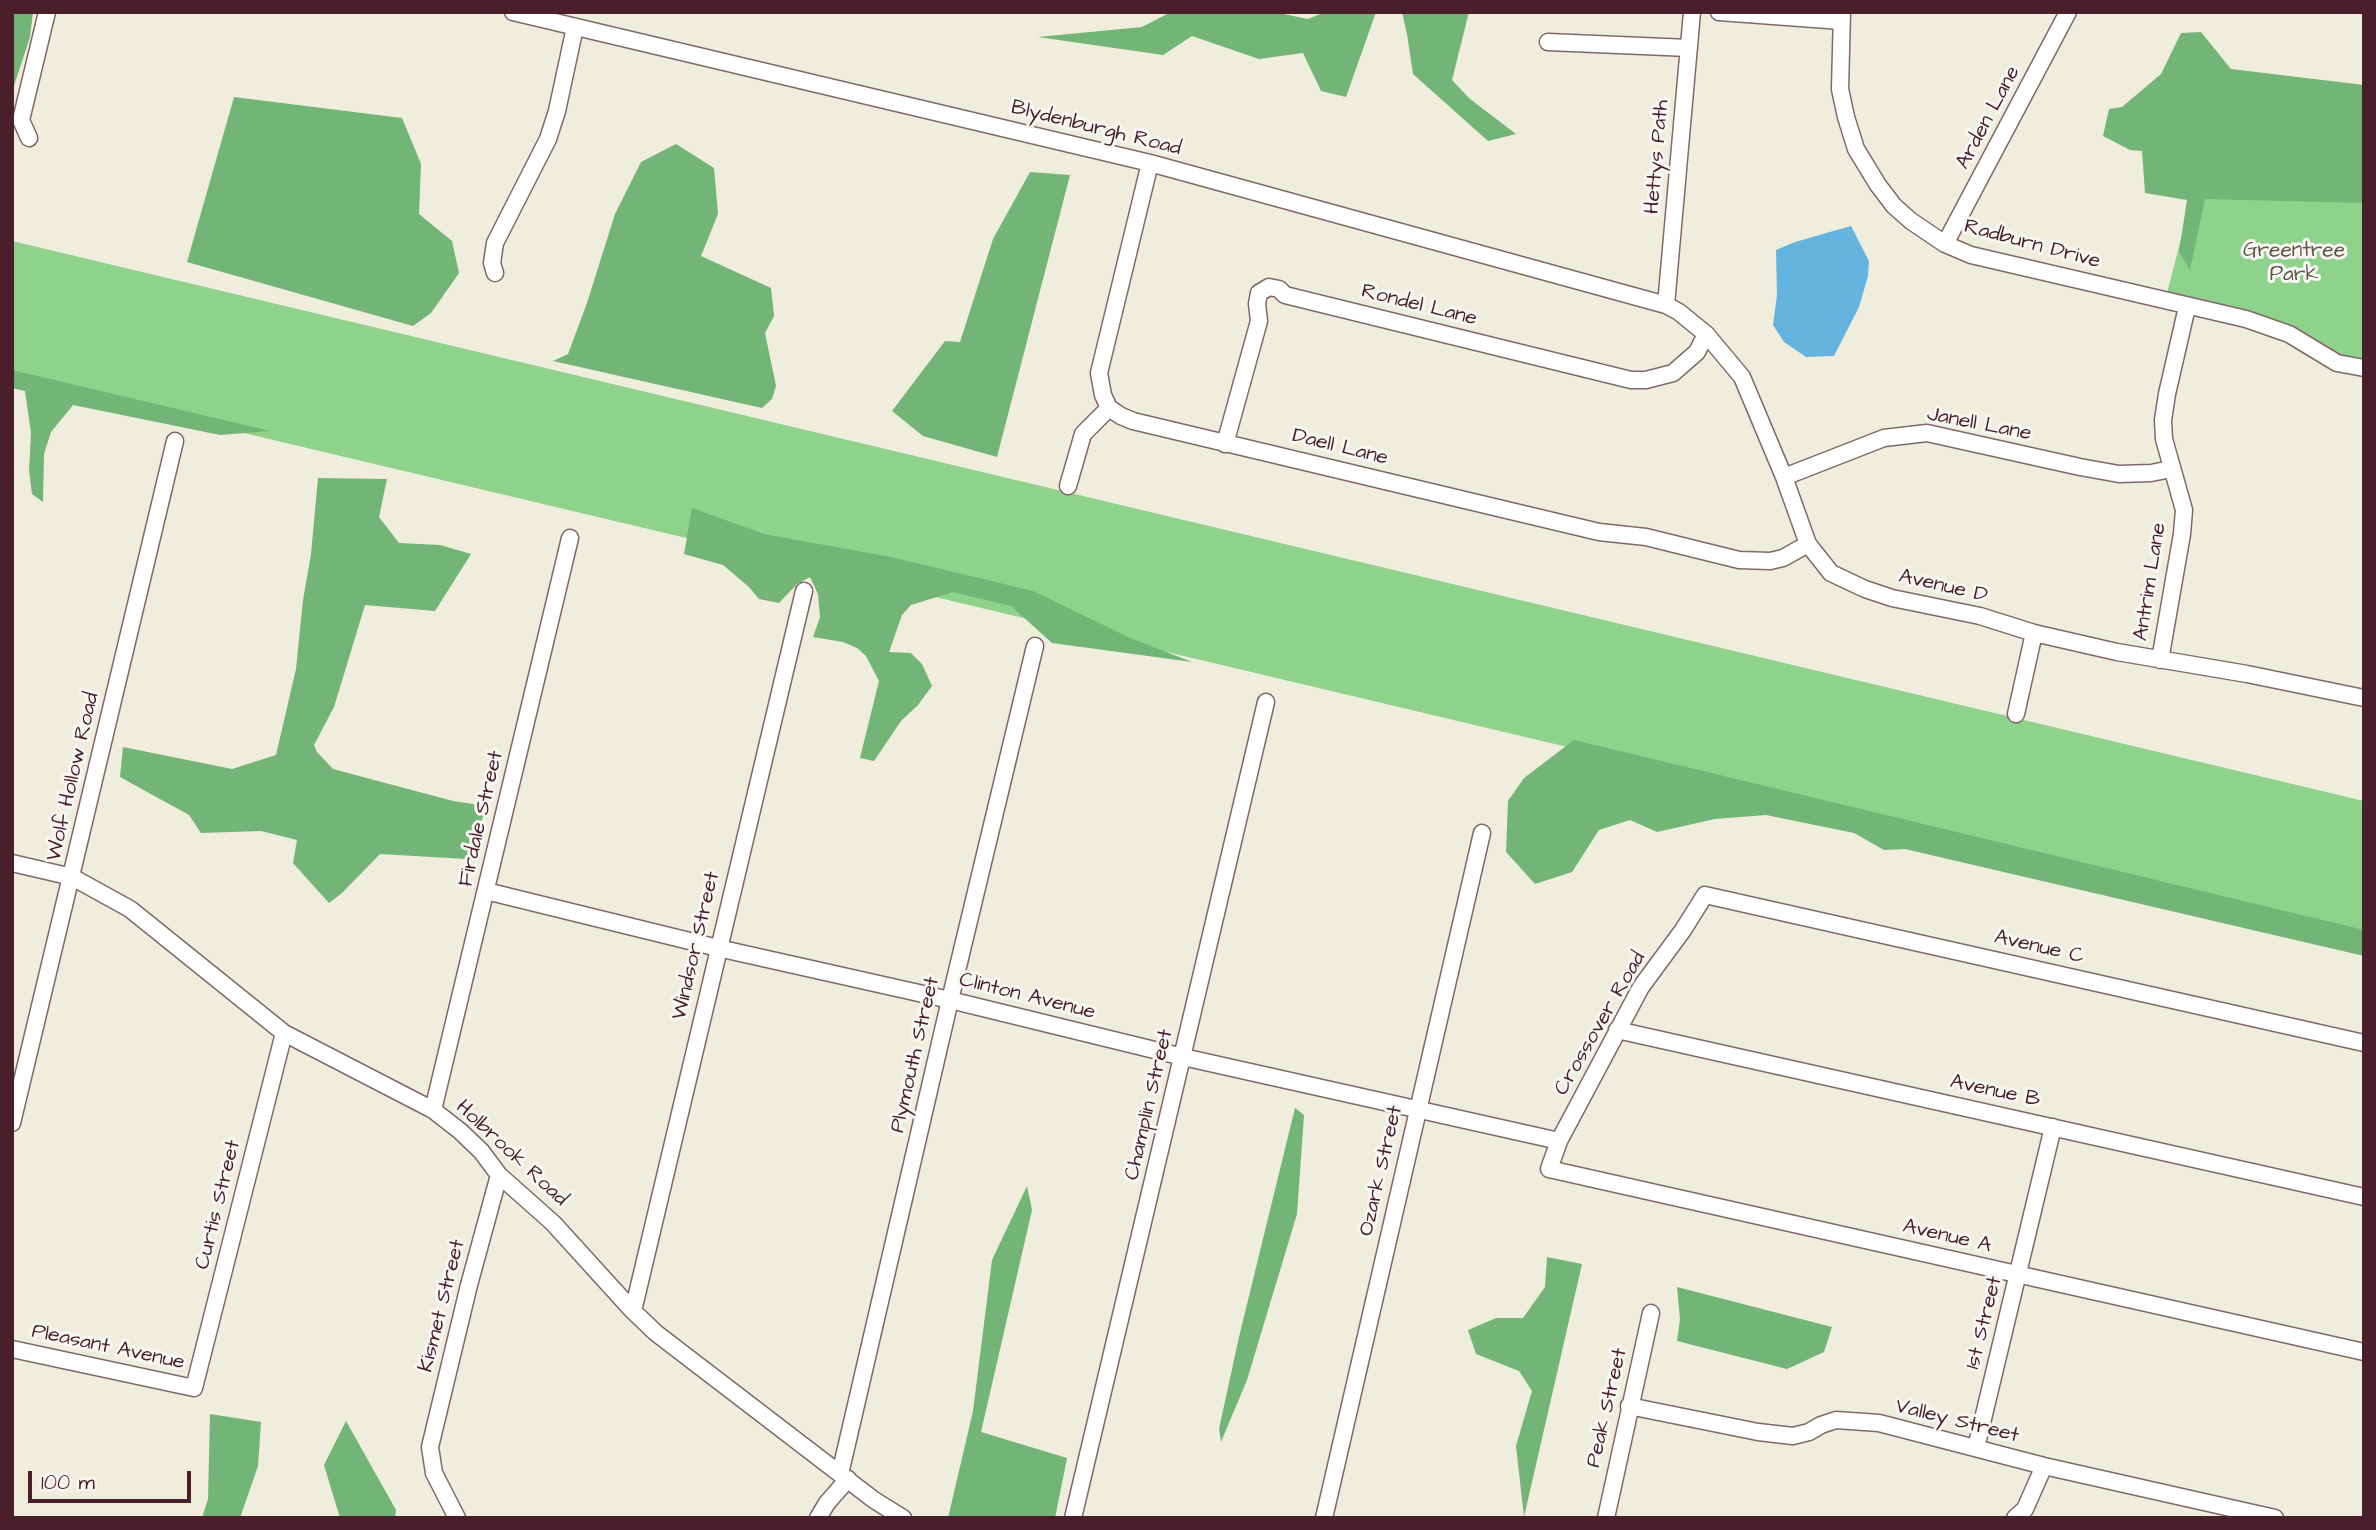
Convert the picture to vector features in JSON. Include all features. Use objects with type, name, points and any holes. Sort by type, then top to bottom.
[{"type":"street","points":[[29,138],[21,120],[47,12]]},
{"type":"street","name":"Blydenburgh Road","points":[[513,12],[1150,163],[1666,305]]},
{"type":"street","name":"Hettys Path","points":[[1666,305],[1692,12]]},
{"type":"street","points":[[1719,12],[1842,17]]},
{"type":"street","name":"Arden Lane","points":[[1945,244],[2068,12]]},
{"type":"street","name":"Radburn Drive","points":[[1842,17],[1840,89],[1856,149],[1894,206],[1945,244],[1971,255],[2246,319],[2289,334],[2337,363],[2364,368]]},
{"type":"street","points":[[495,273],[492,263],[495,243],[548,139],[557,111],[575,27]]},
{"type":"street","points":[[1548,42],[1689,48]]},
{"type":"street","points":[[1068,486],[1083,434],[1109,408],[1103,395],[1099,373],[1150,163]]},
{"type":"street","name":"Rondel Lane","points":[[1225,444],[1259,321],[1259,293],[1269,287],[1279,289],[1285,295],[1631,380],[1646,380],[1673,373],[1697,352],[1706,334]]},
{"type":"street","name":"Avenue D","points":[[1666,305],[1706,334],[1742,377],[1784,477],[1808,544],[1831,573],[1892,598],[1980,616],[2034,633],[2160,660],[2247,674],[2364,698]]},
{"type":"street","name":"Antrim Lane","points":[[2160,660],[2182,534],[2183,510],[2164,439],[2163,421],[2166,394],[2187,307]]},
{"type":"street","name":"Daell Lane","points":[[1109,408],[1133,421],[1225,444],[1599,532],[1646,537],[1739,560],[1770,561],[1783,558],[1808,544]]},
{"type":"street","name":"Janell Lane","points":[[1784,477],[1884,438],[1927,433],[2119,474],[2171,469]]},
{"type":"street","name":"Wolf Hollow Road","points":[[12,1123],[175,441]]},
{"type":"street","name":"Firdale Street","points":[[433,1110],[570,538]]},
{"type":"street","name":"Windsor Street","points":[[633,1311],[804,591]]},
{"type":"street","points":[[2016,714],[2034,633]]},
{"type":"street","name":"Plymouth Street","points":[[844,1477],[950,1000],[1035,646]]},
{"type":"street","name":"Champlin Street","points":[[1073,1518],[1266,702]]},
{"type":"street","name":"Ozark Street","points":[[1324,1518],[1482,833]]},
{"type":"street","name":"Holbrook Road","points":[[12,863],[72,877],[130,909],[284,1033],[433,1110],[481,1151],[499,1175],[553,1223],[656,1333],[874,1500],[903,1518]]},
{"type":"street","name":"Clinton Avenue","points":[[486,891],[1183,1057],[1559,1142]]},
{"type":"street","name":"Crossover Road","points":[[1559,1142],[1641,987],[1705,895]]},
{"type":"street","name":"Avenue C","points":[[1705,895],[2364,1043]]},
{"type":"street","name":"Avenue B","points":[[1617,1030],[2364,1197]]},
{"type":"street","name":"Curtis Street","points":[[194,1388],[284,1033]]},
{"type":"street","name":"1st Street","points":[[1976,1448],[2053,1126]]},
{"type":"street","name":"Avenue A","points":[[1559,1142],[1549,1169],[2364,1352]]},
{"type":"street","name":"Kismet Street","points":[[457,1518],[434,1473],[430,1447],[499,1175]]},
{"type":"street","name":"Peak Street","points":[[1606,1515],[1651,1313]]},
{"type":"street","name":"Pleasant Avenue","points":[[12,1349],[194,1388]]},
{"type":"street","name":"Valley Street","points":[[1629,1406],[1758,1432],[1793,1436],[1836,1420],[1862,1421],[2044,1466],[2275,1518]]},
{"type":"street","points":[[2015,1518],[2025,1508],[2044,1466]]},
{"type":"street","points":[[818,1518],[844,1477]]},
{"type":"green space","points":[[12,12],[33,12],[30,37],[12,92]]},
{"type":"green space","points":[[1171,12],[1274,12],[1308,19],[1325,12],[1376,12],[1346,97],[1321,91],[1303,53],[1259,59],[1192,36],[1163,55],[1038,37],[1142,27]]},
{"type":"green space","points":[[1402,12],[1469,12],[1452,80],[1470,99],[1516,134],[1488,141],[1413,74]]},
{"type":"green space","points":[[2201,32],[2231,69],[2364,85],[2364,203],[2205,199],[2190,270],[2179,252],[2187,200],[2145,193],[2142,151],[2130,150],[2103,136],[2109,109],[2122,107],[2161,74],[2181,33]]},
{"type":"green space","points":[[234,97],[402,118],[421,164],[419,214],[452,241],[459,273],[431,313],[413,326],[187,262]]},
{"type":"green space","points":[[676,144],[714,168],[718,214],[701,256],[771,288],[774,316],[765,333],[776,386],[772,399],[762,408],[553,361],[568,354],[615,214],[641,162]]},
{"type":"green space","points":[[1030,172],[1070,175],[997,457],[923,436],[892,411],[945,341],[960,342],[993,239]]},
{"type":"green space","name":"Greentree Park","points":[[2192,196],[2364,197],[2364,366],[2289,334],[2165,301]]},
{"type":"green space","points":[[12,241],[2364,801],[2364,936],[12,378]]},
{"type":"green space","points":[[12,370],[270,431],[220,435],[73,405],[51,432],[44,454],[43,502],[32,494],[29,470],[31,433],[25,391],[12,388]]},
{"type":"green space","points":[[318,478],[387,479],[379,517],[399,543],[440,545],[471,554],[435,611],[365,605],[334,707],[314,745],[317,752],[333,769],[453,801],[487,806],[467,859],[380,854],[329,903],[293,863],[297,840],[261,831],[201,833],[189,815],[120,777],[123,747],[232,769],[276,755],[296,669]]},
{"type":"green space","points":[[692,508],[764,534],[891,557],[1033,591],[1128,637],[1192,662],[1052,643],[1011,606],[953,592],[911,605],[902,615],[889,652],[911,653],[922,664],[932,686],[918,705],[901,721],[874,761],[860,758],[879,681],[866,656],[857,648],[843,642],[813,637],[820,617],[818,594],[810,577],[797,584],[779,603],[759,599],[723,565],[684,554]]},
{"type":"green space","points":[[1574,740],[2364,930],[2364,956],[1905,849],[1884,850],[1854,833],[1766,815],[1715,819],[1657,832],[1630,820],[1599,830],[1572,872],[1535,884],[1506,852],[1508,801],[1524,778]]},
{"type":"green space","points":[[1295,1108],[1304,1115],[1297,1214],[1247,1380],[1221,1442],[1219,1429],[1239,1337]]},
{"type":"green space","points":[[1027,1186],[1032,1210],[981,1432],[1067,1458],[1055,1518],[948,1518],[973,1411],[992,1260]]},
{"type":"green space","points":[[1547,1257],[1582,1264],[1524,1517],[1516,1446],[1532,1391],[1519,1371],[1476,1354],[1468,1330],[1496,1318],[1523,1318],[1545,1287]]},
{"type":"green space","points":[[1677,1287],[1832,1327],[1824,1352],[1787,1369],[1677,1341],[1680,1319]]},
{"type":"green space","points":[[210,1414],[261,1422],[258,1466],[240,1518],[202,1518],[208,1499]]},
{"type":"green space","points":[[346,1421],[396,1510],[395,1518],[340,1518],[324,1465]]},
{"type":"water","points":[[1851,226],[1869,261],[1868,276],[1859,307],[1834,356],[1806,357],[1784,342],[1773,325],[1777,295],[1776,250]]}]
